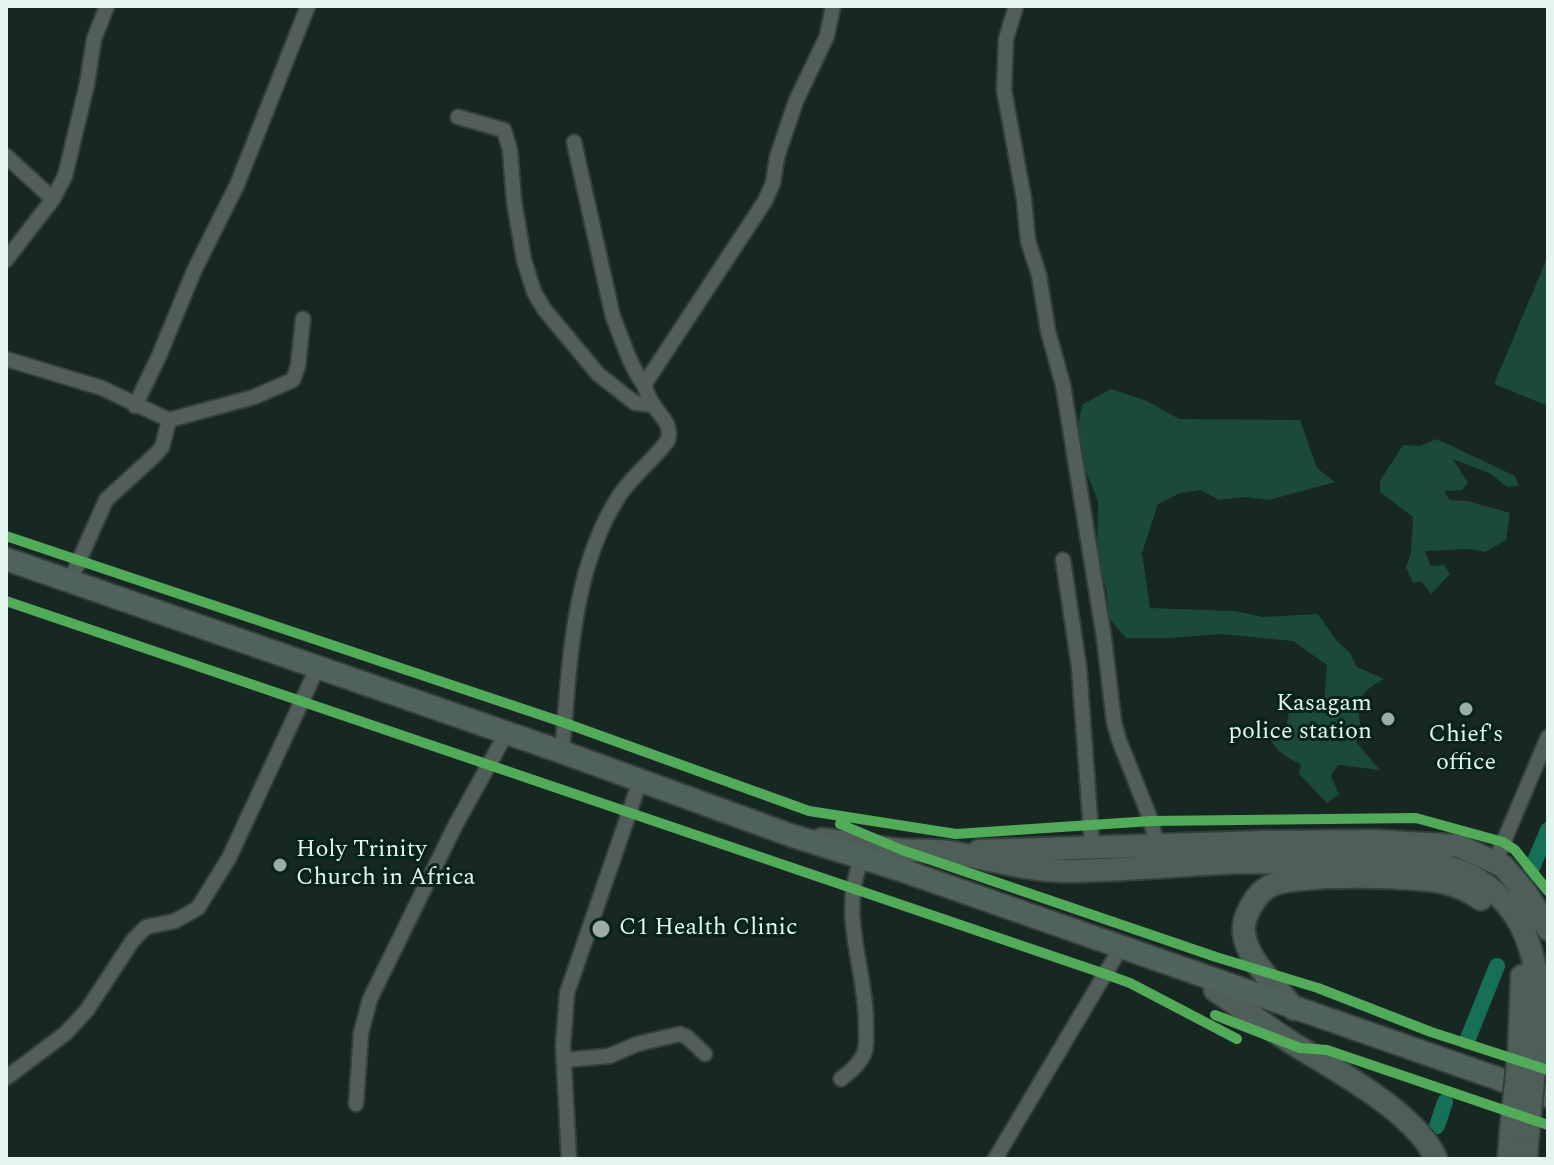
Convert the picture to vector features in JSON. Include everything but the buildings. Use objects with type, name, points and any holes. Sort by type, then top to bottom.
[{"type":"highway","points":[[6,559],[562,752],[790,835],[919,876],[1548,1096]]},
{"type":"highway","points":[[6,570],[638,787],[1548,1106]]},
{"type":"main road","points":[[790,835],[902,850],[948,852],[1092,845],[1359,841],[1459,846],[1503,866],[1526,893],[1548,929]]},
{"type":"main road","points":[[948,852],[1002,864],[1060,871],[1246,862],[1399,860],[1456,870],[1480,881],[1502,898],[1522,923],[1534,957],[1539,1018],[1527,1057]]},
{"type":"main road","points":[[1294,1009],[1248,950],[1243,931],[1246,915],[1268,886],[1307,879],[1424,879],[1466,890],[1487,902],[1506,923],[1520,959],[1523,984],[1527,1057],[1520,1132],[1509,1159]]},
{"type":"main road","points":[[1215,990],[1368,1091],[1406,1120],[1433,1151],[1436,1159]]},
{"type":"main road","points":[[1520,1132],[1526,1159]]},
{"type":"street","points":[[6,260],[53,199],[65,176],[87,84],[94,39],[107,6]]},
{"type":"street","points":[[135,406],[194,271],[237,185],[308,6]]},
{"type":"street","points":[[644,385],[765,201],[796,101],[827,36],[833,6]]},
{"type":"street","points":[[1016,6],[1006,39],[1004,90],[1024,199],[1028,241],[1039,275],[1048,331],[1063,385],[1104,638],[1114,722],[1157,845]]},
{"type":"street","points":[[458,117],[504,130],[524,260],[534,292],[544,309],[598,374],[635,403],[653,405]]},
{"type":"street","points":[[562,752],[573,628],[595,543],[620,494],[668,440],[670,432],[622,345],[574,142]]},
{"type":"street","points":[[6,156],[53,199]]},
{"type":"street","points":[[6,359],[102,388],[169,420],[254,397],[293,380],[298,366],[303,319]]},
{"type":"street","points":[[70,581],[106,500],[162,447],[169,420]]},
{"type":"street","points":[[1063,560],[1079,667],[1092,845]]},
{"type":"street","points":[[6,1078],[66,1033],[87,1010],[133,940],[146,927],[175,921],[198,908],[229,858],[314,675]]},
{"type":"street","points":[[1495,862],[1548,737]]},
{"type":"street","points":[[356,1104],[361,1033],[370,999],[455,826],[502,741]]},
{"type":"street","points":[[569,1159],[563,1023],[567,993],[638,787]]},
{"type":"street","points":[[841,1079],[861,1060],[866,1047],[865,1000],[852,917],[852,887],[859,866]]},
{"type":"street","points":[[995,1159],[1117,954]]},
{"type":"street","points":[[564,1060],[609,1056],[637,1044],[680,1034],[705,1054]]},
{"type":"green space","points":[[1548,256],[1548,406],[1494,384]]},
{"type":"green space","points":[[1111,389],[1147,401],[1179,419],[1300,420],[1317,468],[1335,482],[1269,500],[1245,497],[1219,500],[1201,490],[1180,493],[1158,504],[1142,553],[1150,608],[1235,611],[1263,617],[1318,614],[1337,641],[1350,653],[1357,667],[1384,679],[1368,690],[1360,702],[1363,736],[1356,742],[1380,770],[1338,765],[1331,776],[1339,794],[1327,803],[1299,774],[1301,764],[1283,754],[1270,739],[1284,729],[1289,712],[1324,703],[1327,665],[1293,641],[1221,634],[1126,638],[1108,617],[1107,592],[1097,557],[1098,501],[1086,472],[1077,430],[1082,405]]},
{"type":"green space","points":[[1437,439],[1515,476],[1519,486],[1507,487],[1491,474],[1453,459],[1468,483],[1462,490],[1444,491],[1450,500],[1468,501],[1510,513],[1506,540],[1485,552],[1469,549],[1425,551],[1431,566],[1444,565],[1450,574],[1431,594],[1421,581],[1413,583],[1406,567],[1411,553],[1413,517],[1380,492],[1380,481],[1403,445],[1420,446]]},
{"type":"waterway","points":[[1529,875],[1548,830]]},
{"type":"waterway","points":[[1467,1041],[1497,966]]},
{"type":"waterway","points":[[1437,1126],[1445,1102]]},
{"type":"cycle path","points":[[6,536],[565,723],[809,811],[956,834],[1151,821],[1416,818],[1503,842],[1515,850],[1548,891]]},
{"type":"cycle path","points":[[6,601],[1105,974],[1130,983],[1237,1039]]},
{"type":"cycle path","points":[[840,824],[902,850],[1216,957],[1318,988],[1431,1032],[1548,1070]]},
{"type":"cycle path","points":[[1215,1015],[1300,1048],[1327,1050],[1548,1125]]},
{"type":"place","name":"Chief's office","points":[[1466,709]]},
{"type":"place","name":"Kasagam police station","points":[[1388,719]]},
{"type":"place","name":"Holy Trinity Church in Africa","points":[[280,865]]},
{"type":"place","name":"C1 Health Clinic","points":[[601,929]]}]
